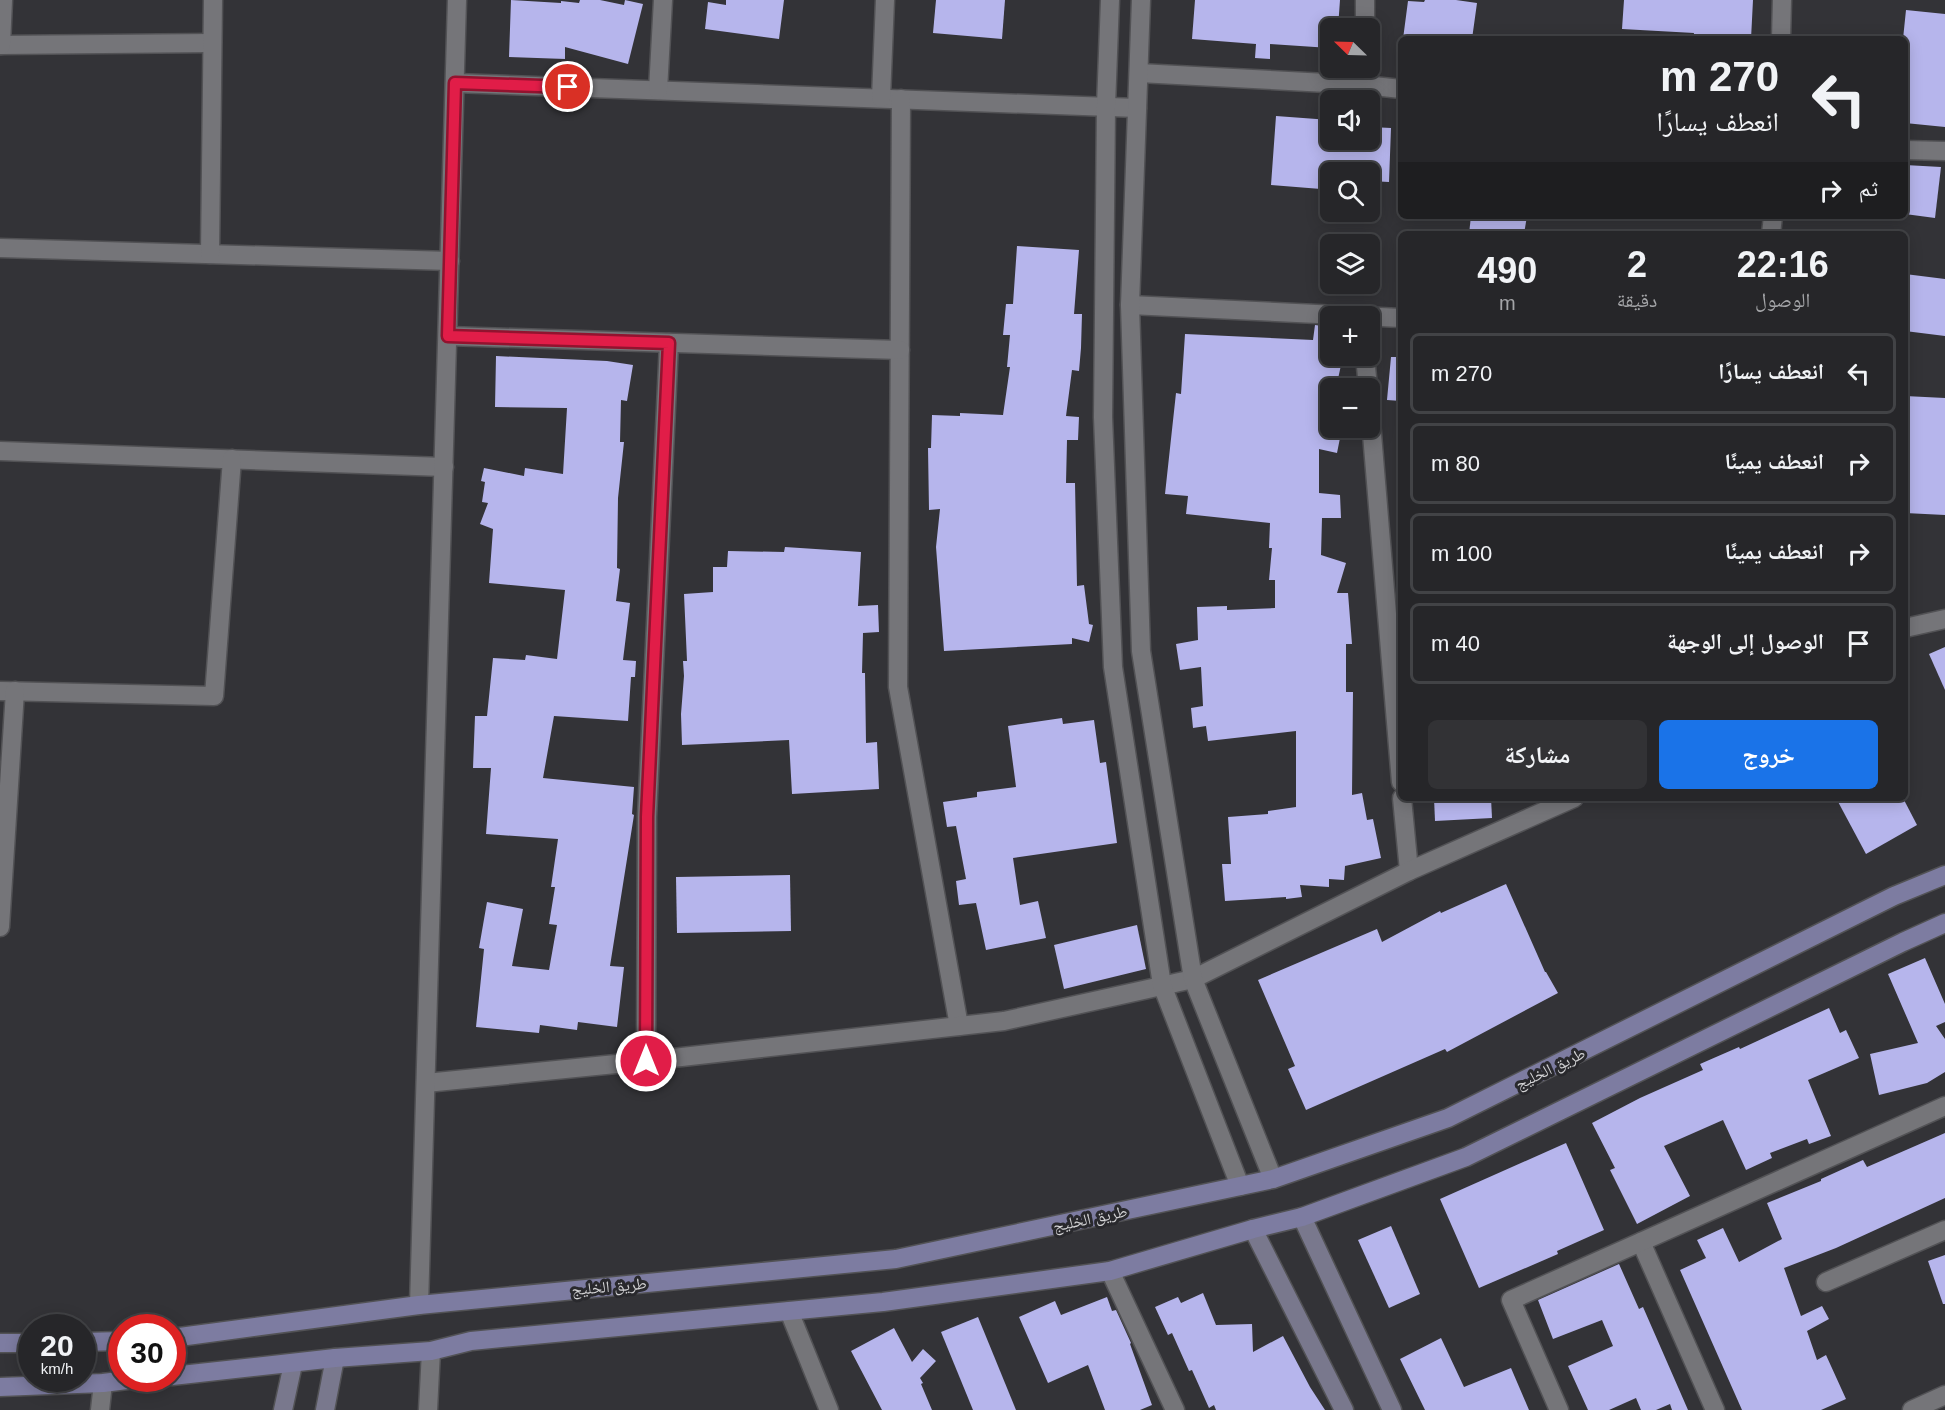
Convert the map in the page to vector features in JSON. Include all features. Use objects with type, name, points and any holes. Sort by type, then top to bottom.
[{"type":"main road","name":"طريق الخليج","points":[[186,1336],[419,1305],[896,1259],[1273,1179],[1448,1118],[1894,896],[1945,875]]},
{"type":"main road","points":[[186,1375],[335,1358],[431,1351],[471,1341],[883,1302],[1110,1271],[1302,1217],[1466,1157],[1945,923]]},
{"type":"main road","points":[[1302,1217],[1392,1410]]},
{"type":"main road","points":[[1253,1229],[1344,1410]]},
{"type":"main road","points":[[0,1343],[18,1343]]},
{"type":"main road","points":[[325,1410],[335,1358]]},
{"type":"main road","points":[[283,1410],[292,1364]]},
{"type":"main road","points":[[0,1387],[108,1382]]},
{"type":"street","points":[[3,0],[1,45],[212,43]]},
{"type":"street","points":[[210,254],[213,0]]},
{"type":"street","points":[[419,1305],[457,0]]},
{"type":"street","points":[[658,90],[663,0]]},
{"type":"street","points":[[881,98],[885,0]]},
{"type":"street","points":[[1110,0],[1106,106],[1103,417],[1113,666],[1162,986],[1240,1186]]},
{"type":"street","points":[[1141,0],[1130,305],[1141,651],[1193,979],[1273,1179]]},
{"type":"street","points":[[1365,0],[1365,18]]},
{"type":"street","points":[[1781,36],[1782,0]]},
{"type":"street","points":[[1138,73],[1320,75]]},
{"type":"street","points":[[1370,78],[1398,88]]},
{"type":"street","points":[[455,83],[1137,108]]},
{"type":"street","points":[[901,99],[898,687],[959,1026]]},
{"type":"street","points":[[1908,150],[1945,151]]},
{"type":"street","points":[[0,248],[450,261]]},
{"type":"street","points":[[1130,305],[1320,314]]},
{"type":"street","points":[[1380,317],[1398,318]]},
{"type":"street","points":[[448,336],[900,350]]},
{"type":"street","points":[[646,1061],[647,817],[669,343]]},
{"type":"street","points":[[1372,438],[1398,746]]},
{"type":"street","points":[[0,451],[444,467]]},
{"type":"street","points":[[0,927],[8,691],[214,696],[232,459]]},
{"type":"street","points":[[1908,627],[1945,619]]},
{"type":"street","points":[[1402,801],[1409,871]]},
{"type":"street","points":[[426,1083],[1004,1021],[1193,979],[1409,871],[1567,801]]},
{"type":"street","points":[[1559,1410],[1511,1300],[1945,1106]]},
{"type":"street","points":[[1826,1282],[1945,1230]]},
{"type":"street","points":[[1641,1242],[1714,1410]]},
{"type":"street","points":[[1110,1271],[1175,1410]]},
{"type":"street","points":[[789,1311],[830,1410]]},
{"type":"street","points":[[428,1410],[431,1351]]},
{"type":"street","points":[[100,1410],[103,1383]]},
{"type":"street","points":[[1912,1410],[1945,1395]]},
{"type":"building","points":[[511,0],[579,3],[580,0],[600,0],[624,5],[625,0],[643,4],[628,64],[565,47],[565,59],[509,57]]},
{"type":"building","points":[[726,0],[784,0],[779,39],[705,29],[708,2],[726,5]]},
{"type":"building","points":[[936,0],[1005,0],[1002,39],[933,33]]},
{"type":"building","points":[[1195,0],[1340,0],[1339,18],[1320,18],[1320,47],[1270,44],[1270,59],[1255,58],[1256,44],[1192,39]]},
{"type":"building","points":[[1425,0],[1456,0],[1477,3],[1472,36],[1403,36],[1408,1],[1424,2]]},
{"type":"building","points":[[1624,0],[1753,0],[1751,36],[1694,36],[1694,33],[1622,29]]},
{"type":"building","points":[[1906,10],[1945,14],[1945,127],[1908,123],[1908,36],[1903,36]]},
{"type":"building","points":[[1276,116],[1320,119],[1320,150],[1380,150],[1380,127],[1391,128],[1389,182],[1380,182],[1380,162],[1320,162],[1320,189],[1271,185]]},
{"type":"building","points":[[1908,165],[1941,167],[1935,218],[1908,214]]},
{"type":"building","points":[[1471,219],[1526,219],[1524,231],[1469,231]]},
{"type":"building","points":[[1017,246],[1079,250],[1074,314],[1082,314],[1081,348],[1079,371],[1072,370],[1066,416],[1079,417],[1078,440],[1067,440],[1066,483],[1075,483],[1077,586],[1084,585],[1089,624],[1093,625],[1089,642],[1072,638],[1072,644],[944,651],[936,547],[940,509],[929,510],[928,448],[931,448],[932,415],[960,416],[960,413],[1003,415],[1010,367],[1007,367],[1010,335],[1003,335],[1006,304],[1013,304]]},
{"type":"building","points":[[1908,274],[1945,279],[1945,336],[1908,331]]},
{"type":"building","points":[[1315,325],[1320,326],[1320,366],[1341,366],[1338,378],[1320,378],[1320,438],[1340,438],[1337,453],[1319,449],[1319,493],[1340,495],[1341,518],[1322,518],[1321,555],[1346,563],[1337,593],[1348,593],[1352,644],[1346,644],[1346,692],[1353,692],[1352,795],[1362,793],[1367,820],[1373,819],[1381,858],[1345,866],[1344,880],[1329,879],[1329,887],[1300,885],[1302,897],[1225,901],[1222,864],[1231,864],[1228,817],[1268,814],[1268,811],[1296,807],[1296,731],[1208,741],[1206,726],[1193,728],[1191,708],[1203,706],[1201,667],[1180,670],[1176,644],[1198,640],[1197,607],[1227,606],[1227,610],[1275,608],[1275,580],[1269,580],[1272,548],[1269,548],[1270,523],[1186,514],[1188,496],[1165,494],[1176,393],[1181,394],[1185,334],[1313,340]]},
{"type":"building","points":[[496,356],[607,361],[633,365],[627,401],[621,400],[620,442],[624,442],[618,498],[617,568],[620,569],[616,601],[630,603],[623,660],[636,661],[635,677],[631,677],[628,721],[554,716],[543,778],[634,787],[632,814],[634,815],[610,966],[624,967],[617,1027],[578,1022],[577,1030],[540,1025],[539,1033],[476,1027],[484,949],[479,948],[487,902],[523,909],[512,966],[549,970],[557,925],[549,924],[555,887],[551,887],[558,839],[486,834],[491,768],[473,768],[475,716],[487,716],[493,658],[525,660],[526,655],[557,659],[565,590],[489,583],[493,529],[480,524],[488,503],[482,502],[485,482],[481,481],[484,468],[524,476],[525,468],[563,474],[567,408],[495,407]]},
{"type":"building","points":[[1391,357],[1398,357],[1398,401],[1387,400]]},
{"type":"building","points":[[1908,396],[1945,398],[1945,515],[1908,513]]},
{"type":"building","points":[[785,547],[861,552],[858,606],[878,605],[879,632],[863,633],[862,673],[865,673],[866,743],[877,742],[879,789],[792,794],[789,740],[682,745],[683,661],[687,661],[684,594],[713,592],[713,567],[727,567],[728,551],[784,552]]},
{"type":"building","points":[[1945,647],[1945,690],[1929,654]]},
{"type":"building","points":[[1062,718],[1063,724],[1094,720],[1100,763],[1106,762],[1117,843],[1013,858],[1020,905],[1038,901],[1046,938],[986,950],[976,903],[959,905],[956,881],[966,879],[956,826],[947,827],[943,802],[977,797],[977,792],[1016,787],[1008,726]]},
{"type":"building","points":[[1434,801],[1491,801],[1492,818],[1435,821]]},
{"type":"building","points":[[1838,801],[1905,801],[1917,825],[1866,854]]},
{"type":"building","points":[[790,875],[791,931],[677,933],[676,877]]},
{"type":"building","points":[[1506,884],[1545,972],[1558,993],[1447,1052],[1445,1049],[1306,1110],[1288,1069],[1295,1066],[1258,980],[1377,929],[1382,942],[1440,911],[1441,913]]},
{"type":"building","points":[[1137,925],[1146,969],[1064,989],[1054,945]]},
{"type":"building","points":[[1925,958],[1945,1004],[1945,1022],[1936,1026],[1945,1039],[1945,1072],[1927,1083],[1879,1095],[1870,1054],[1918,1043],[1888,974]]},
{"type":"building","points":[[1829,1008],[1840,1033],[1846,1030],[1859,1058],[1808,1080],[1831,1136],[1809,1144],[1807,1139],[1770,1153],[1772,1158],[1746,1170],[1723,1120],[1664,1146],[1690,1196],[1637,1224],[1610,1170],[1615,1168],[1592,1123],[1640,1098],[1703,1070],[1700,1064],[1739,1047],[1740,1049]]},
{"type":"building","points":[[1945,1133],[1945,1198],[1836,1248],[1784,1268],[1801,1316],[1822,1306],[1829,1319],[1807,1331],[1817,1360],[1826,1355],[1846,1399],[1821,1410],[1742,1410],[1680,1270],[1706,1258],[1697,1240],[1723,1228],[1739,1262],[1782,1239],[1767,1203],[1821,1181],[1863,1160],[1867,1167]]},
{"type":"building","points":[[1566,1143],[1604,1230],[1557,1251],[1558,1254],[1479,1288],[1440,1199]]},
{"type":"building","points":[[1391,1226],[1420,1294],[1389,1308],[1358,1240]]},
{"type":"building","points":[[1945,1255],[1945,1304],[1943,1304],[1928,1261]]},
{"type":"building","points":[[1619,1264],[1639,1309],[1643,1307],[1688,1410],[1672,1410],[1670,1404],[1656,1410],[1641,1410],[1636,1398],[1609,1410],[1588,1410],[1568,1366],[1613,1346],[1602,1320],[1553,1339],[1538,1300]]},
{"type":"building","points":[[1203,1293],[1216,1325],[1252,1324],[1253,1352],[1283,1336],[1325,1410],[1216,1410],[1214,1405],[1209,1408],[1192,1370],[1189,1371],[1172,1333],[1168,1335],[1155,1307],[1178,1297],[1181,1303]]},
{"type":"building","points":[[1107,1297],[1112,1311],[1116,1310],[1131,1343],[1152,1405],[1140,1410],[1105,1410],[1088,1365],[1048,1383],[1019,1317],[1055,1301],[1061,1315]]},
{"type":"building","points":[[978,1317],[1016,1410],[973,1410],[941,1332]]},
{"type":"building","points":[[894,1328],[912,1362],[923,1349],[936,1361],[920,1378],[932,1410],[882,1410],[851,1351]]},
{"type":"building","points":[[1441,1338],[1464,1387],[1511,1368],[1529,1410],[1425,1410],[1400,1359]]},
{"type":"route","points":[[568,87],[455,83],[448,336],[669,343],[647,817],[646,1061]]}]
